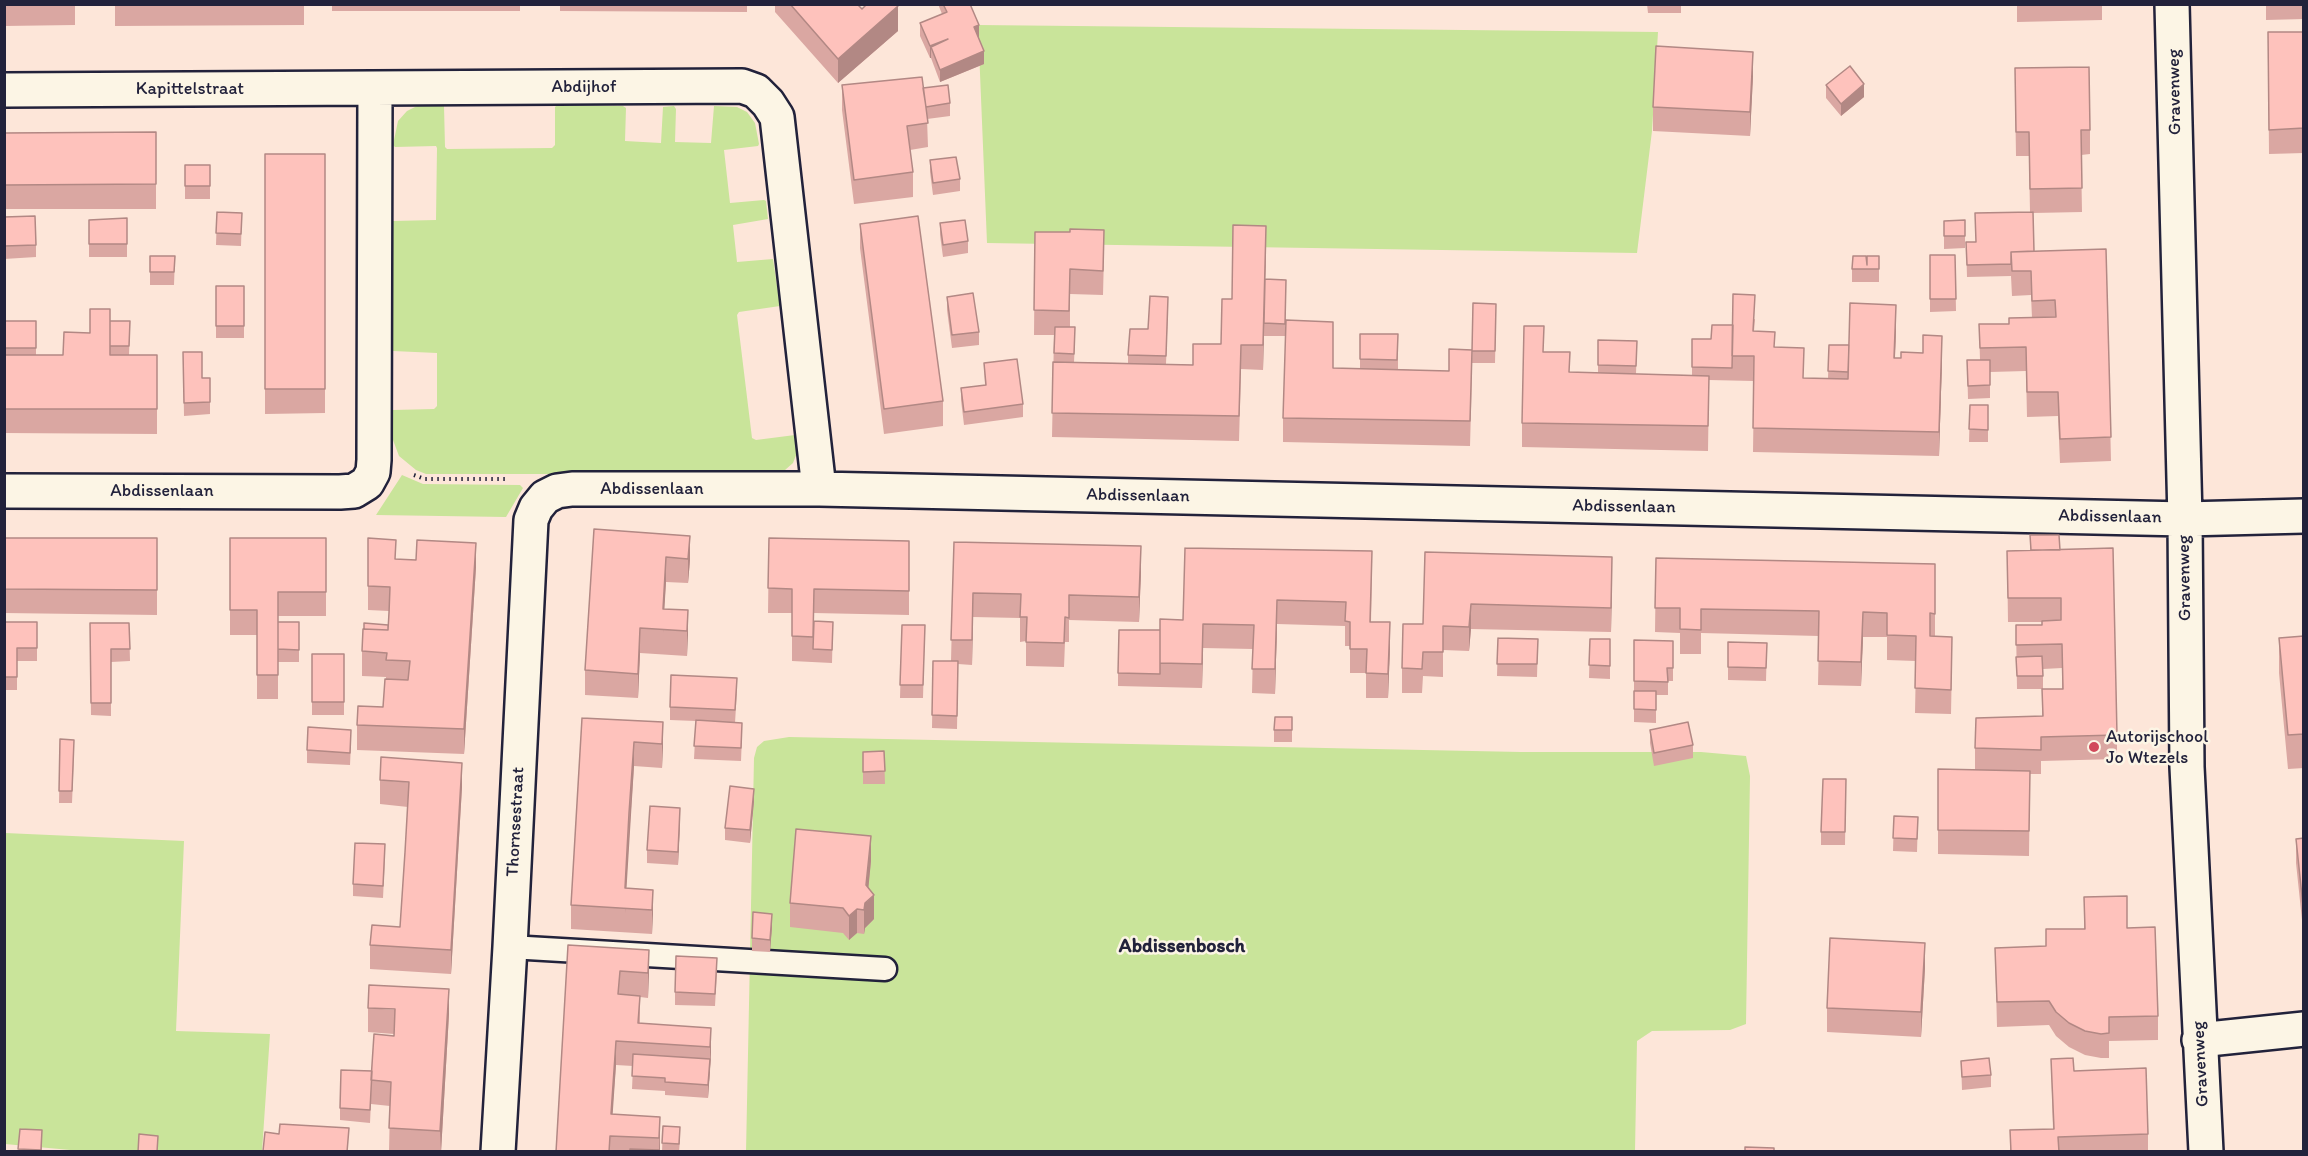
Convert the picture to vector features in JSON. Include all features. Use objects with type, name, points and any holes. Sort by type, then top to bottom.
[{"type":"street","name":"Gravenweg","points":[[2172,4],[2185,519],[2187,767],[2206,1152]]},
{"type":"street","name":"Abdijhof","points":[[375,88],[742,86],[756,91],[777,117],[819,489]]},
{"type":"street","name":"Kapittelstraat","points":[[4,90],[375,88]]},
{"type":"street","points":[[374,460],[375,88]]},
{"type":"street","name":"Abdissenlaan","points":[[4,490],[354,491],[367,483],[373,472],[374,460]]},
{"type":"street","name":"Abdissenlaan","points":[[545,497],[557,491],[572,489],[819,489],[2185,519],[2304,516]]},
{"type":"street","name":"Thornsestraat","points":[[498,1152],[531,520],[536,508],[545,497]]},
{"type":"street","points":[[2199,1040],[2304,1029]]},
{"type":"lane","points":[[510,947],[885,969]]},
{"type":"path","points":[[374,460],[425,479],[523,479],[545,497]]},
{"type":"green space","points":[[978,25],[1658,32],[1652,131],[1637,253],[987,243]]},
{"type":"green space","points":[[421,104],[442,104],[444,106],[445,147],[447,149],[552,148],[555,145],[555,107],[557,105],[623,106],[626,108],[625,141],[661,143],[663,107],[674,106],[676,109],[675,142],[711,143],[714,106],[737,107],[747,112],[755,123],[759,144],[758,146],[724,150],[730,203],[764,200],[768,219],[733,225],[737,262],[773,259],[780,306],[739,312],[737,315],[752,438],[756,440],[795,435],[798,450],[793,463],[785,470],[775,474],[426,474],[416,470],[399,456],[393,440],[393,410],[434,409],[437,406],[437,353],[393,351],[393,221],[436,220],[436,146],[395,147],[393,145],[398,121],[407,111]]},
{"type":"green space","points":[[402,475],[423,484],[520,485],[523,488],[506,517],[376,515]]},
{"type":"green space","points":[[789,737],[1521,752],[1701,752],[1746,756],[1750,776],[1746,1024],[1730,1030],[1652,1031],[1637,1041],[1635,1151],[746,1152],[754,758],[757,747],[764,741]]},
{"type":"green space","points":[[5,833],[184,841],[176,1031],[270,1034],[262,1151],[92,1152],[5,1144]]},
{"type":"building","points":[[790,4],[857,4],[862,9],[867,4],[896,4],[898,6],[838,59]]},
{"type":"building","points":[[943,4],[970,4],[979,25],[974,27],[984,51],[940,70],[931,47],[948,39],[930,46],[920,23],[947,12]]},
{"type":"building","points":[[2268,32],[2304,32],[2304,128],[2269,130]]},
{"type":"building","points":[[1656,46],[1753,52],[1750,112],[1653,107]]},
{"type":"building","points":[[1850,66],[1864,84],[1841,104],[1826,85]]},
{"type":"building","points":[[2089,67],[2090,130],[2081,130],[2082,188],[2030,189],[2029,132],[2016,132],[2015,68]]},
{"type":"building","points":[[922,77],[928,123],[907,126],[913,172],[854,180],[842,85]]},
{"type":"building","points":[[948,85],[950,103],[926,107],[923,88]]},
{"type":"building","points":[[156,132],[156,184],[4,185],[4,133]]},
{"type":"building","points":[[265,154],[325,154],[325,389],[265,389]]},
{"type":"building","points":[[956,157],[960,179],[933,183],[930,160]]},
{"type":"building","points":[[185,165],[210,165],[210,186],[185,186]]},
{"type":"building","points":[[217,212],[242,213],[241,234],[216,233]]},
{"type":"building","points":[[2033,212],[2034,251],[2011,252],[2011,264],[1967,265],[1966,242],[1976,242],[1975,213]]},
{"type":"building","points":[[35,216],[36,245],[4,246],[4,217]]},
{"type":"building","points":[[918,216],[943,401],[884,409],[860,224]]},
{"type":"building","points":[[127,218],[127,244],[89,244],[89,220]]},
{"type":"building","points":[[965,220],[968,241],[943,245],[940,223]]},
{"type":"building","points":[[1965,220],[1965,236],[1944,236],[1944,221]]},
{"type":"building","points":[[1233,225],[1266,226],[1263,345],[1241,345],[1239,416],[1052,413],[1053,362],[1193,365],[1193,344],[1221,344],[1222,299],[1232,299]]},
{"type":"building","points":[[1070,229],[1104,230],[1103,271],[1070,269],[1069,311],[1034,310],[1035,232],[1070,232]]},
{"type":"building","points":[[2106,249],[2111,437],[2060,439],[2058,392],[2027,392],[2026,347],[1980,348],[1979,324],[2009,324],[2009,318],[2056,317],[2055,300],[2032,301],[2031,271],[2012,271],[2011,252]]},
{"type":"building","points":[[1930,255],[1955,255],[1956,299],[1930,299]]},
{"type":"building","points":[[150,256],[175,256],[174,272],[150,272]]},
{"type":"building","points":[[1853,256],[1866,256],[1867,265],[1867,256],[1879,256],[1879,269],[1852,269]]},
{"type":"building","points":[[1265,279],[1286,280],[1285,324],[1264,323]]},
{"type":"building","points":[[216,286],[244,286],[244,326],[216,326]]},
{"type":"building","points":[[973,293],[979,332],[952,335],[947,297]]},
{"type":"building","points":[[1733,294],[1755,295],[1753,331],[1775,332],[1774,347],[1804,348],[1803,378],[1848,379],[1850,303],[1896,305],[1894,358],[1901,358],[1901,352],[1923,353],[1923,335],[1942,336],[1939,432],[1753,428],[1754,356],[1732,356]]},
{"type":"building","points":[[1150,296],[1168,297],[1166,356],[1128,355],[1130,329],[1148,329]]},
{"type":"building","points":[[1473,303],[1496,304],[1495,351],[1472,351]]},
{"type":"building","points":[[90,309],[110,309],[110,355],[157,355],[157,409],[4,409],[4,355],[63,355],[64,332],[90,333]]},
{"type":"building","points":[[1286,320],[1333,322],[1333,368],[1449,371],[1449,349],[1472,350],[1470,421],[1283,418]]},
{"type":"building","points":[[4,321],[36,321],[36,348],[4,348]]},
{"type":"building","points":[[110,321],[130,321],[129,346],[110,346]]},
{"type":"building","points":[[1712,325],[1733,325],[1732,368],[1692,367],[1692,339],[1711,339]]},
{"type":"building","points":[[1524,326],[1544,326],[1543,352],[1570,352],[1569,372],[1709,376],[1708,426],[1522,423]]},
{"type":"building","points":[[1055,327],[1075,327],[1074,354],[1054,353]]},
{"type":"building","points":[[1360,334],[1398,334],[1397,360],[1360,359]]},
{"type":"building","points":[[1598,340],[1637,341],[1636,366],[1598,365]]},
{"type":"building","points":[[1829,345],[1849,345],[1848,372],[1828,371]]},
{"type":"building","points":[[183,352],[202,352],[202,378],[210,378],[210,402],[184,403]]},
{"type":"building","points":[[1017,359],[1023,404],[964,412],[961,388],[986,385],[984,363]]},
{"type":"building","points":[[1967,360],[1990,360],[1990,385],[1968,386]]},
{"type":"building","points":[[1970,405],[1988,405],[1988,430],[1969,429]]},
{"type":"building","points":[[594,529],[690,536],[688,559],[666,557],[663,609],[688,610],[687,631],[640,628],[638,674],[585,670]]},
{"type":"building","points":[[2030,535],[2059,535],[2060,550],[2031,550]]},
{"type":"building","points":[[4,538],[157,538],[157,590],[4,589]]},
{"type":"building","points":[[230,538],[326,538],[326,592],[278,592],[278,675],[257,675],[257,610],[230,610]]},
{"type":"building","points":[[368,538],[396,540],[395,559],[416,560],[417,540],[476,543],[464,729],[357,725],[358,706],[383,707],[385,679],[408,680],[410,661],[386,660],[387,653],[362,651],[363,629],[388,630],[389,613],[390,587],[368,586]]},
{"type":"building","points":[[769,538],[909,541],[909,591],[814,589],[813,637],[792,636],[792,589],[768,588]]},
{"type":"building","points":[[954,542],[1141,546],[1139,597],[1069,595],[1069,618],[1065,617],[1064,643],[1026,642],[1027,617],[1020,617],[1021,594],[973,593],[972,640],[951,640]]},
{"type":"building","points":[[1185,548],[1372,551],[1370,622],[1390,622],[1388,674],[1366,673],[1367,649],[1350,649],[1350,622],[1345,621],[1346,602],[1277,600],[1275,669],[1252,669],[1254,625],[1203,624],[1202,664],[1160,663],[1160,619],[1183,620]]},
{"type":"building","points":[[2113,548],[2117,735],[2041,737],[2041,750],[1975,748],[1976,718],[2043,716],[2042,689],[2063,689],[2062,644],[2016,645],[2016,625],[2042,625],[2042,621],[2061,620],[2061,598],[2008,598],[2007,551]]},
{"type":"building","points":[[1425,552],[1612,557],[1611,608],[1471,604],[1469,627],[1443,626],[1443,652],[1423,652],[1422,669],[1402,668],[1403,624],[1423,624]]},
{"type":"building","points":[[1656,558],[1935,564],[1935,614],[1930,613],[1930,636],[1952,637],[1951,690],[1915,688],[1916,636],[1887,635],[1887,613],[1863,612],[1861,662],[1818,661],[1819,611],[1701,609],[1701,630],[1680,629],[1680,608],[1655,608]]},
{"type":"building","points":[[814,621],[833,622],[832,650],[813,649]]},
{"type":"building","points":[[4,622],[37,622],[37,648],[17,648],[17,677],[4,677]]},
{"type":"building","points":[[278,622],[299,622],[299,650],[278,649]]},
{"type":"building","points":[[90,623],[129,623],[130,649],[111,649],[111,703],[91,703]]},
{"type":"building","points":[[364,623],[388,625],[388,630],[364,629]]},
{"type":"building","points":[[902,625],[925,625],[923,685],[900,685]]},
{"type":"building","points":[[1119,630],[1160,630],[1160,674],[1118,673]]},
{"type":"building","points":[[2304,636],[2304,734],[2288,735],[2279,638]]},
{"type":"building","points":[[1498,638],[1538,639],[1537,664],[1497,664]]},
{"type":"building","points":[[1590,639],[1610,639],[1610,666],[1589,665]]},
{"type":"building","points":[[1634,640],[1673,641],[1673,668],[1667,668],[1668,682],[1634,681]]},
{"type":"building","points":[[1728,642],[1767,643],[1766,668],[1728,667]]},
{"type":"building","points":[[312,654],[344,654],[344,702],[312,702]]},
{"type":"building","points":[[2042,656],[2043,676],[2017,676],[2016,657]]},
{"type":"building","points":[[933,661],[958,661],[957,716],[932,715]]},
{"type":"building","points":[[671,675],[737,678],[735,710],[670,707]]},
{"type":"building","points":[[1634,691],[1656,691],[1656,710],[1634,709]]},
{"type":"building","points":[[1275,717],[1292,717],[1292,730],[1274,730]]},
{"type":"building","points":[[582,718],[663,722],[662,744],[634,742],[629,813],[625,888],[653,890],[652,910],[571,905]]},
{"type":"building","points":[[696,720],[742,723],[741,748],[694,746]]},
{"type":"building","points":[[1688,722],[1693,745],[1654,753],[1650,730]]},
{"type":"building","points":[[308,727],[351,730],[350,753],[307,750]]},
{"type":"building","points":[[60,739],[74,740],[72,791],[59,791]]},
{"type":"building","points":[[884,751],[885,771],[863,772],[863,752]]},
{"type":"building","points":[[381,757],[462,763],[451,950],[370,945],[372,925],[400,927],[405,852],[409,782],[380,780]]},
{"type":"building","points":[[1938,769],[2030,771],[2029,831],[1938,830]]},
{"type":"building","points":[[1823,779],[1846,779],[1845,832],[1821,832]]},
{"type":"building","points":[[730,786],[754,789],[750,830],[725,828]]},
{"type":"building","points":[[650,806],[680,808],[678,852],[647,850]]},
{"type":"building","points":[[1894,816],[1918,817],[1917,839],[1893,838]]},
{"type":"building","points":[[796,829],[871,836],[866,885],[874,895],[865,903],[864,910],[857,909],[849,916],[843,908],[790,903]]},
{"type":"building","points":[[2304,838],[2304,915],[2296,839]]},
{"type":"building","points":[[355,843],[385,844],[383,886],[353,884]]},
{"type":"building","points":[[2127,896],[2127,928],[2155,927],[2158,1016],[2109,1017],[2109,1033],[2101,1034],[2085,1031],[2069,1023],[2056,1012],[2049,1001],[1997,1002],[1995,948],[2046,946],[2046,929],[2085,929],[2084,897]]},
{"type":"building","points":[[753,912],[772,914],[770,940],[752,938]]},
{"type":"building","points":[[1830,938],[1925,943],[1921,1012],[1827,1008]]},
{"type":"building","points":[[568,945],[649,950],[648,973],[620,971],[618,994],[640,996],[638,1023],[711,1028],[710,1047],[616,1041],[611,1114],[660,1117],[659,1138],[610,1136],[609,1152],[556,1152]]},
{"type":"building","points":[[676,956],[717,958],[715,994],[675,992]]},
{"type":"building","points":[[369,985],[449,989],[440,1131],[389,1128],[391,1082],[371,1080],[374,1034],[394,1036],[395,1009],[368,1008]]},
{"type":"building","points":[[633,1054],[710,1059],[708,1085],[665,1082],[665,1078],[632,1076]]},
{"type":"building","points":[[1989,1058],[1991,1075],[1962,1077],[1961,1061]]},
{"type":"building","points":[[2073,1058],[2074,1071],[2146,1068],[2148,1134],[2058,1137],[2059,1152],[2011,1152],[2010,1130],[2054,1129],[2051,1059]]},
{"type":"building","points":[[341,1070],[372,1071],[370,1110],[340,1108]]},
{"type":"building","points":[[280,1124],[349,1128],[347,1152],[263,1151],[265,1132],[279,1134]]},
{"type":"building","points":[[663,1126],[680,1127],[679,1144],[662,1143]]},
{"type":"building","points":[[20,1129],[42,1130],[41,1150],[18,1149]]},
{"type":"building","points":[[139,1134],[158,1136],[157,1152],[138,1152]]},
{"type":"building","points":[[1745,1147],[1774,1148],[1774,1152],[1745,1152]]},
{"type":"building","points":[[630,1149],[659,1150],[659,1152],[630,1152]]},
{"type":"place","name":"Autorijschool Jo Wtezels","points":[[2094,747]]},
{"type":"district","name":"Abdissenbosch","points":[[1182,947]]}]
